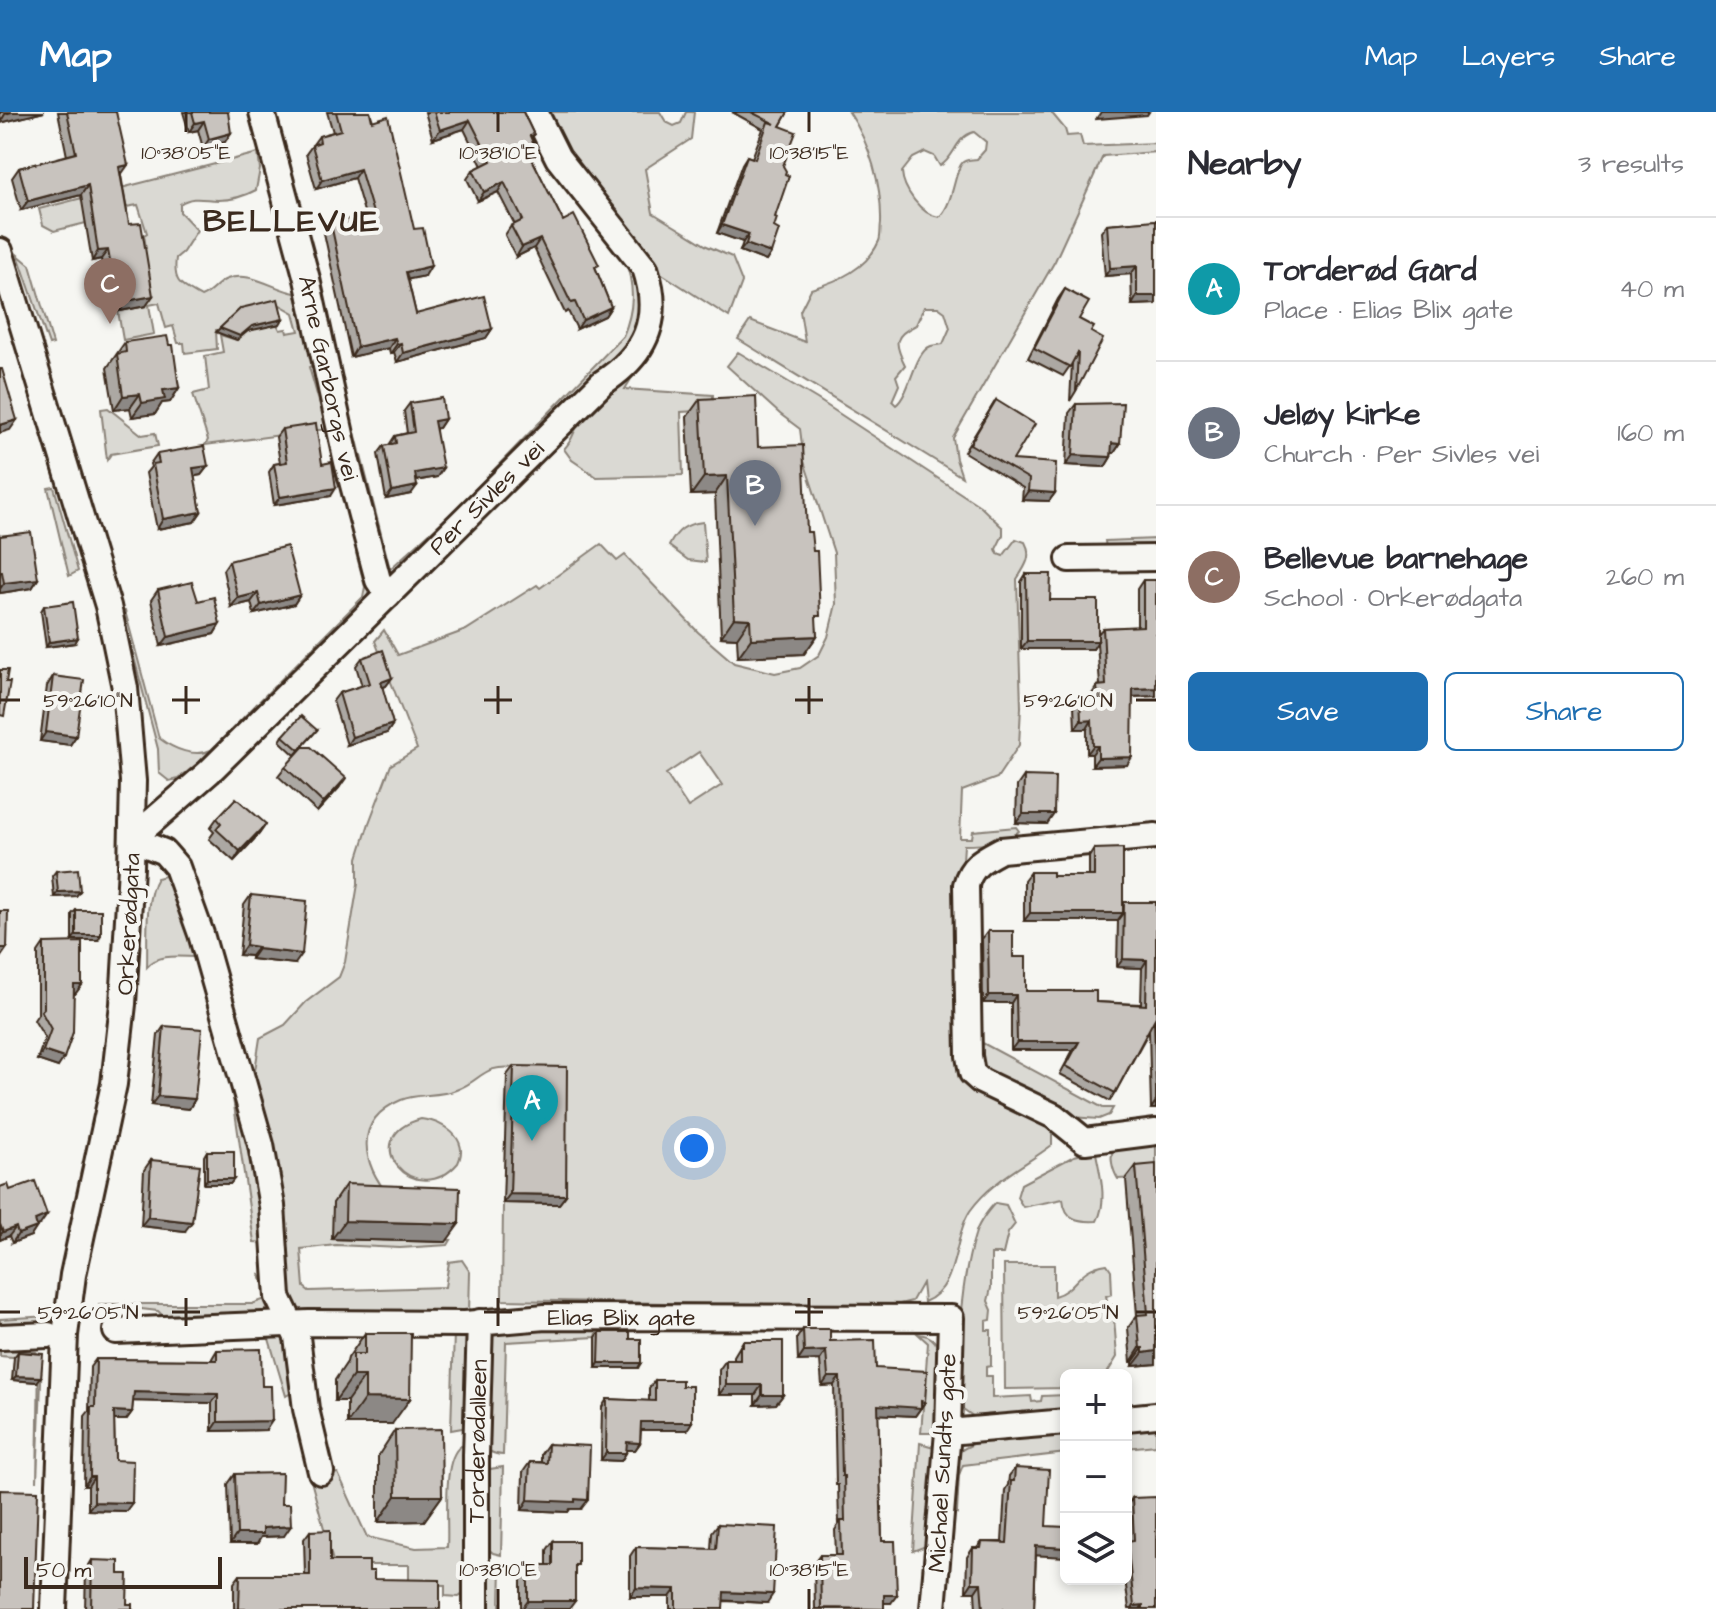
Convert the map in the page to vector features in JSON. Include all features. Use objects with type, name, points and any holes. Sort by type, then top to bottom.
[{"type":"street","name":"Arne Garborgs vei","points":[[262,112],[307,279],[347,462],[378,580],[388,595]]},
{"type":"street","name":"Per Sivles vei","points":[[132,839],[209,772],[602,383],[618,373],[638,352],[650,326],[652,295],[645,268],[558,158],[535,112]]},
{"type":"street","name":"Orkerødgata","points":[[0,251],[91,548],[119,655],[131,737],[132,839],[123,1004],[114,1084],[73,1275],[65,1335],[54,1609]]},
{"type":"street","points":[[1069,559],[1156,558]]},
{"type":"street","points":[[1156,836],[1001,850],[984,858],[970,872],[966,885],[969,1056],[972,1073],[981,1081],[1054,1116],[1085,1141],[1156,1132]]},
{"type":"street","points":[[132,839],[164,852],[185,883],[261,1145],[272,1206],[278,1297],[297,1337],[306,1409],[321,1472]]},
{"type":"street","name":"Elias Blix gate","points":[[116,1331],[292,1324],[480,1322],[545,1317],[951,1318]]},
{"type":"street","name":"Michael Sundts gate","points":[[933,1609],[948,1432],[951,1318]]},
{"type":"street","name":"Torderødalleen","points":[[476,1609],[480,1322]]},
{"type":"street","points":[[0,1337],[48,1335]]},
{"type":"street","points":[[1132,1417],[1156,1415]]},
{"type":"street","points":[[948,1432],[1060,1423]]},
{"type":"shaded area","points":[[543,112],[660,112],[666,122],[674,126],[681,123],[686,112],[694,112],[691,139],[645,169],[653,213],[707,246],[732,257],[742,282],[729,317],[656,270],[566,153]]},
{"type":"shaded area","points":[[849,112],[1051,112],[1067,136],[1080,135],[1083,146],[1156,143],[1156,152],[1103,156],[1055,261],[953,438],[962,477],[738,339],[750,321],[805,342],[800,311],[811,289],[851,272],[867,259],[879,241],[881,209],[873,165]],"holes":[[[974,132],[986,142],[985,150],[977,159],[961,164],[948,203],[939,217],[926,212],[914,200],[902,172],[913,158],[925,152],[934,156],[940,166],[963,138]],[[924,307],[938,307],[945,312],[950,328],[943,344],[931,346],[920,356],[896,405],[892,401],[899,385],[896,376],[905,365],[898,341],[903,333],[916,325]]]},
{"type":"shaded area","points":[[258,153],[260,169],[256,190],[233,198],[194,199],[180,204],[180,212],[197,230],[176,258],[177,278],[183,286],[201,297],[223,281],[236,277],[253,278],[295,293],[312,349],[314,365],[309,367],[327,429],[205,445],[208,440],[193,394],[209,390],[205,356],[223,352],[220,335],[237,340],[224,330],[216,330],[217,349],[185,353],[184,343],[178,343],[173,326],[166,328],[159,303],[149,305],[154,334],[123,340],[118,311],[145,306],[137,250],[146,248],[144,235],[147,233],[138,205],[85,214],[86,223],[54,231],[43,225],[39,209]],"holes":[[[275,302],[294,313],[299,331],[287,333],[286,329],[280,330],[277,324],[251,330]]]},
{"type":"shaded area","points":[[18,255],[30,265],[53,344],[49,345]]},
{"type":"shaded area","points":[[625,260],[639,276],[644,313],[628,353],[408,560],[394,571],[388,571],[354,441],[356,436],[390,569],[457,508],[623,336],[632,298]]},
{"type":"shaded area","points":[[738,352],[817,399],[980,506],[1003,528],[996,549],[998,554],[1003,556],[1016,539],[1025,542],[1027,561],[1017,579],[1021,707],[1019,745],[997,778],[962,791],[960,838],[972,838],[973,831],[1016,827],[1019,831],[1000,841],[964,845],[960,906],[961,1063],[1052,1125],[1052,1145],[998,1182],[970,1211],[944,1286],[924,1302],[922,1283],[912,1301],[887,1307],[502,1300],[503,1203],[518,1068],[496,1068],[456,1090],[408,1098],[385,1109],[368,1131],[367,1144],[373,1171],[390,1197],[333,1203],[333,1239],[451,1240],[448,1245],[400,1248],[336,1245],[301,1249],[304,1287],[309,1291],[445,1287],[449,1262],[462,1260],[470,1272],[469,1313],[305,1314],[296,1311],[289,1302],[254,1077],[260,1038],[285,1025],[306,1002],[339,977],[345,962],[358,884],[358,858],[369,823],[391,765],[417,749],[375,641],[384,630],[398,655],[466,630],[537,585],[540,588],[601,544],[617,561],[625,555],[698,632],[734,663],[775,673],[800,668],[819,655],[828,637],[836,604],[834,553],[804,461],[800,429],[727,366]],"holes":[[[699,752],[722,785],[688,807],[666,774]]]},
{"type":"shaded area","points":[[634,374],[625,389],[713,395],[713,410],[681,412],[683,475],[597,477],[572,460],[564,449],[597,401]]},
{"type":"shaded area","points":[[108,408],[142,435],[155,433],[158,446],[111,454],[107,460],[101,409]]},
{"type":"shaded area","points":[[54,487],[78,571],[69,576],[48,488]]},
{"type":"shaded area","points":[[703,522],[706,562],[688,560],[669,546],[682,529]]},
{"type":"shaded area","points":[[1156,539],[1156,550],[1106,548],[1105,541]]},
{"type":"shaded area","points":[[356,553],[368,577],[369,590],[365,602],[217,748],[178,779],[169,781],[159,773],[158,749],[122,612],[125,611],[159,738],[184,751],[205,752],[211,750],[363,597],[365,587]]},
{"type":"shaded area","points":[[165,876],[173,880],[197,957],[164,958],[147,967],[150,897],[157,878]]},
{"type":"shaded area","points":[[977,1040],[1103,1108],[1113,1108],[1109,1115],[1099,1119],[1071,1117],[1005,1086],[978,1060]]},
{"type":"shaded area","points":[[225,1064],[232,1070],[249,1131],[267,1243],[254,1242],[232,1091]]},
{"type":"shaded area","points":[[421,1119],[437,1123],[452,1132],[461,1154],[458,1163],[441,1176],[425,1180],[409,1176],[391,1154],[392,1140],[401,1128]]},
{"type":"shaded area","points":[[1156,1143],[1156,1177],[1118,1179],[1112,1158],[1115,1146]]},
{"type":"shaded area","points":[[1096,1153],[1101,1178],[1103,1196],[1097,1221],[1074,1218],[1066,1211],[1063,1199],[1023,1207],[1017,1197],[1021,1184],[1074,1156]]},
{"type":"shaded area","points":[[995,1203],[1006,1205],[1015,1224],[1008,1233],[1003,1254],[991,1254],[988,1301],[992,1310],[991,1320],[986,1321],[986,1330],[991,1330],[991,1366],[986,1367],[986,1376],[992,1376],[992,1398],[1031,1396],[1032,1402],[1041,1401],[1042,1396],[1060,1395],[1060,1414],[977,1419],[963,1409],[958,1370],[960,1322],[970,1253],[983,1218]]},
{"type":"shaded area","points":[[1107,1264],[1111,1270],[1112,1294],[1106,1296],[1108,1305],[1113,1305],[1117,1357],[1110,1369],[1060,1369],[1060,1388],[1005,1389],[1004,1265],[1054,1265],[1054,1296],[1097,1266]]},
{"type":"shaded area","points":[[259,1273],[272,1297],[269,1308],[258,1314],[167,1320],[158,1311],[98,1304],[252,1304],[267,1295]]},
{"type":"shaded area","points":[[49,1316],[47,1326],[0,1327],[0,1319]]},
{"type":"shaded area","points":[[534,1327],[598,1329],[596,1337],[506,1342],[503,1455],[494,1453],[484,1444],[490,1332]]},
{"type":"shaded area","points":[[267,1332],[281,1332],[286,1337],[294,1391],[286,1396]]},
{"type":"shaded area","points":[[454,1332],[469,1333],[469,1423],[451,1430]]},
{"type":"shaded area","points":[[918,1334],[933,1340],[940,1360],[939,1396],[932,1433],[921,1433],[928,1343]]},
{"type":"shaded area","points":[[0,1349],[36,1352],[42,1357],[37,1482],[39,1359],[0,1356]]},
{"type":"shaded area","points":[[1156,1425],[1156,1445],[1132,1447],[1132,1427]]},
{"type":"shaded area","points":[[1060,1433],[1060,1454],[963,1465],[959,1475],[957,1513],[954,1511],[956,1454],[980,1441]]},
{"type":"shaded area","points":[[920,1443],[934,1447],[926,1546],[913,1551]]},
{"type":"shaded area","points":[[461,1446],[465,1447],[464,1593],[459,1597],[445,1596],[445,1585],[409,1584],[409,1565],[334,1565],[310,1477],[338,1473],[367,1537],[416,1548],[447,1547],[448,1478],[455,1453]]},
{"type":"shaded area","points":[[503,1467],[501,1555],[485,1546],[484,1476],[490,1469]]},
{"type":"shaded area","points":[[501,1564],[500,1609],[485,1609],[491,1568]]},
{"type":"building","points":[[67,112],[116,112],[128,165],[119,167],[129,224],[141,223],[153,296],[126,301],[122,277],[113,278],[108,250],[98,251],[88,185],[28,201],[19,168],[76,153]]},
{"type":"building","points":[[192,112],[228,112],[231,133],[209,139],[204,121],[195,123]]},
{"type":"building","points":[[336,112],[370,112],[372,121],[388,116],[414,229],[423,228],[431,266],[406,272],[416,314],[484,296],[492,329],[403,353],[401,343],[397,344],[395,338],[357,347],[331,224],[373,213],[360,169],[322,180],[312,145],[320,142],[319,136],[341,130]]},
{"type":"building","points":[[434,112],[523,112],[534,135],[530,136],[534,145],[527,149],[563,221],[574,215],[599,265],[595,267],[611,307],[583,320],[575,302],[571,303],[540,239],[522,247],[511,226],[523,220],[504,182],[484,192],[473,170],[491,161],[470,120],[440,130]]},
{"type":"building","points":[[751,112],[788,112],[780,126],[796,132],[783,166],[785,174],[789,176],[775,217],[774,227],[779,230],[771,253],[746,244],[749,234],[722,225],[747,156],[755,159],[768,122],[775,124]]},
{"type":"building","points":[[1156,220],[1156,296],[1137,296],[1137,266],[1110,268],[1107,224]]},
{"type":"building","points":[[1065,289],[1089,302],[1079,319],[1094,327],[1091,332],[1103,339],[1076,391],[1078,352],[1070,367],[1034,348]]},
{"type":"building","points":[[278,299],[283,319],[252,326],[240,336],[220,328],[241,308]]},
{"type":"building","points":[[167,336],[169,345],[173,345],[179,388],[163,390],[165,399],[142,403],[140,394],[123,396],[117,354],[126,352],[125,342]]},
{"type":"building","points":[[0,369],[17,420],[0,425]]},
{"type":"building","points":[[756,396],[758,447],[803,445],[807,532],[811,532],[813,551],[817,551],[820,616],[816,616],[817,636],[751,639],[750,619],[734,618],[727,476],[704,477],[700,399]]},
{"type":"building","points":[[442,398],[445,419],[434,421],[443,468],[415,473],[417,486],[392,491],[384,446],[396,443],[395,436],[414,432],[410,403]]},
{"type":"building","points":[[996,400],[1035,424],[1013,460],[1056,463],[1055,493],[1028,491],[1029,479],[970,444]]},
{"type":"building","points":[[1123,403],[1120,444],[1112,443],[1111,457],[1073,455],[1076,404]]},
{"type":"building","points":[[316,424],[322,464],[332,462],[336,488],[280,497],[274,464],[287,462],[282,429]]},
{"type":"building","points":[[204,446],[208,466],[193,468],[201,512],[163,519],[153,464],[159,463],[157,454]]},
{"type":"building","points":[[31,532],[38,579],[4,583],[0,572],[0,536]]},
{"type":"building","points":[[287,546],[300,595],[261,605],[258,593],[238,598],[229,561]]},
{"type":"building","points":[[1026,574],[1051,574],[1050,600],[1098,600],[1098,641],[1027,641]]},
{"type":"building","points":[[1143,580],[1156,580],[1156,688],[1133,689],[1132,757],[1098,758],[1098,746],[1093,746],[1092,720],[1081,721],[1080,697],[1098,696],[1097,686],[1106,685],[1103,628],[1143,626]]},
{"type":"building","points":[[192,582],[198,601],[214,597],[220,624],[168,637],[158,590]]},
{"type":"building","points":[[73,602],[78,638],[49,642],[44,606]]},
{"type":"building","points":[[383,650],[392,678],[381,682],[393,724],[352,737],[339,693],[370,683],[362,658]]},
{"type":"building","points":[[0,670],[8,670],[6,682],[10,682],[4,716],[0,715]]},
{"type":"building","points":[[53,676],[84,680],[76,736],[46,732]]},
{"type":"building","points":[[301,716],[317,730],[299,750],[283,736]]},
{"type":"building","points":[[303,747],[311,747],[346,778],[323,803],[285,767]]},
{"type":"building","points":[[1024,776],[1055,777],[1054,814],[1023,814]]},
{"type":"building","points":[[236,798],[266,824],[240,851],[216,829],[221,823],[217,818]]},
{"type":"building","points":[[1123,848],[1123,913],[1030,913],[1030,872],[1052,872],[1052,876],[1094,876],[1094,849]]},
{"type":"building","points":[[78,869],[80,891],[58,892],[56,871]]},
{"type":"building","points":[[251,895],[307,901],[302,954],[246,945]]},
{"type":"building","points":[[1124,902],[1156,902],[1156,1089],[1154,1020],[1115,1093],[1066,1066],[1079,1042],[1017,1042],[1016,995],[989,995],[988,931],[1013,931],[1013,957],[1026,957],[1026,991],[1096,991],[1096,1002],[1146,1005],[1147,960],[1123,959]]},
{"type":"building","points":[[76,910],[101,910],[101,935],[76,935]]},
{"type":"building","points":[[0,911],[8,911],[7,948],[0,948]]},
{"type":"building","points":[[82,942],[82,985],[74,985],[73,1032],[64,1058],[43,1051],[51,1029],[41,1011],[44,1008],[44,943]]},
{"type":"building","points":[[164,1026],[202,1029],[195,1099],[158,1096]]},
{"type":"building","points":[[514,1066],[567,1067],[566,1195],[510,1194]]},
{"type":"building","points":[[207,1151],[234,1151],[234,1179],[207,1179]]},
{"type":"building","points":[[151,1160],[200,1165],[192,1222],[148,1217]]},
{"type":"building","points":[[1156,1164],[1156,1351],[1143,1353],[1137,1315],[1148,1314],[1136,1166]]},
{"type":"building","points":[[35,1181],[47,1215],[35,1220],[37,1227],[18,1234],[16,1227],[3,1232],[0,1224],[0,1187],[8,1184],[10,1190]]},
{"type":"building","points":[[346,1184],[460,1188],[459,1224],[345,1221]]},
{"type":"building","points":[[803,1329],[830,1329],[830,1341],[875,1340],[876,1368],[927,1371],[925,1402],[921,1401],[921,1408],[878,1405],[882,1541],[895,1541],[897,1595],[884,1595],[884,1609],[821,1608],[820,1555],[842,1555],[841,1521],[845,1521],[840,1377],[828,1377],[826,1351],[804,1352]]},
{"type":"building","points":[[600,1332],[630,1332],[630,1339],[641,1339],[641,1363],[599,1363]]},
{"type":"building","points":[[365,1333],[411,1333],[410,1399],[365,1398],[365,1376],[353,1376],[353,1354],[365,1354]]},
{"type":"building","points":[[743,1341],[783,1341],[783,1395],[762,1395],[762,1385],[726,1385],[726,1360],[740,1360]]},
{"type":"building","points":[[261,1349],[262,1386],[271,1386],[272,1421],[218,1422],[218,1394],[134,1392],[132,1412],[114,1411],[115,1460],[133,1461],[132,1503],[94,1502],[94,1477],[90,1477],[91,1407],[95,1407],[96,1359],[217,1360],[217,1350]]},
{"type":"building","points":[[18,1352],[43,1354],[41,1377],[16,1376]]},
{"type":"building","points":[[655,1380],[682,1380],[682,1386],[692,1386],[692,1422],[641,1422],[640,1443],[627,1442],[626,1453],[606,1453],[607,1399],[655,1401]]},
{"type":"building","points":[[441,1429],[442,1496],[396,1496],[395,1430]]},
{"type":"building","points":[[548,1444],[590,1446],[588,1500],[528,1500],[530,1462],[547,1463]]},
{"type":"building","points":[[1015,1468],[1049,1470],[1046,1526],[1060,1527],[1060,1548],[1036,1546],[1034,1609],[983,1609],[981,1583],[972,1583],[973,1548],[981,1548],[982,1542],[1007,1543],[1011,1481],[1014,1481]]},
{"type":"building","points":[[282,1473],[281,1504],[290,1504],[291,1526],[263,1528],[263,1534],[237,1534],[235,1474]]},
{"type":"building","points":[[0,1490],[38,1491],[34,1609],[0,1609]]},
{"type":"building","points":[[1156,1497],[1156,1609],[1134,1606],[1132,1498]]},
{"type":"building","points":[[718,1524],[777,1527],[773,1594],[724,1592],[723,1609],[676,1609],[676,1589],[636,1588],[636,1547],[716,1549]]},
{"type":"building","points":[[330,1530],[330,1561],[369,1561],[369,1571],[374,1571],[374,1579],[440,1580],[440,1609],[239,1609],[240,1575],[310,1575],[310,1531]]},
{"type":"building","points":[[553,1541],[578,1541],[575,1601],[528,1601],[528,1565],[553,1565]]},
{"type":"building","points":[[92,1560],[119,1561],[119,1574],[128,1574],[127,1604],[132,1604],[132,1609],[91,1609]]},
{"type":"place","name":"Bellevue barnehage","points":[[110,324]]},
{"type":"place","name":"Jeløy kirke","points":[[755,526]]},
{"type":"place","name":"Torderød Gård","points":[[532,1141]]},
{"type":"district","name":"BELLEVUE","points":[[292,220]]}]
